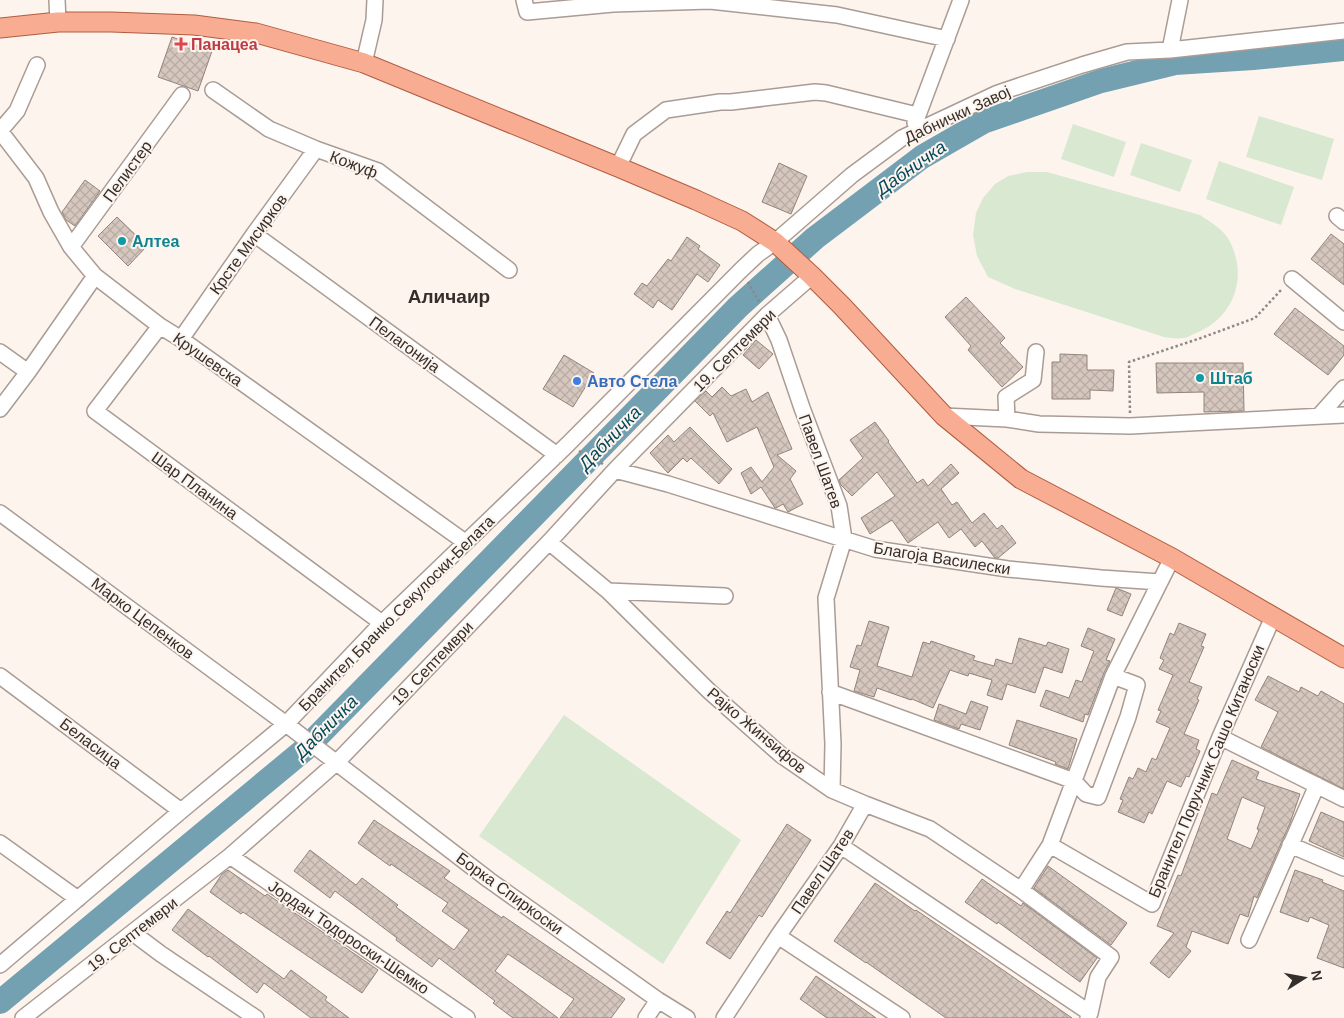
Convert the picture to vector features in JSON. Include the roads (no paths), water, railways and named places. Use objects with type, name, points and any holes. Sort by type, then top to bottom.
[{"type":"main road","points":[[0,28],[58,22],[194,25],[256,33],[364,63],[696,200],[742,222],[775,242],[842,306],[944,416],[1021,479],[1172,558],[1344,658]]},
{"type":"street","points":[[57,0],[58,22]]},
{"type":"street","points":[[364,63],[374,20],[375,0]]},
{"type":"street","points":[[524,0],[526,12],[613,4],[710,1],[836,8],[946,39]]},
{"type":"street","points":[[912,132],[961,0]]},
{"type":"street","points":[[1170,50],[1180,0]]},
{"type":"street","name":"Дабнички Завој","points":[[775,242],[852,176],[902,138],[998,93],[1127,52],[1170,50],[1344,31]]},
{"type":"street","points":[[0,131],[17,111],[37,65]]},
{"type":"street","name":"Кожуф","points":[[214,90],[269,129],[316,149],[378,171],[509,270]]},
{"type":"street","points":[[618,167],[634,134],[666,110],[814,92],[826,93],[917,115]]},
{"type":"street","name":"Пелистер","points":[[71,246],[182,94]]},
{"type":"street","name":"Крушевска","points":[[0,131],[36,178],[50,212],[71,246],[96,276],[160,326],[181,339],[465,542]]},
{"type":"street","name":"Крсте Мисирков","points":[[181,339],[316,149]]},
{"type":"street","name":"Пелагонија","points":[[254,234],[562,450]]},
{"type":"street","name":"Бранител Бранко Секулоски-Белата","points":[[0,965],[286,724],[382,623],[562,450],[741,270],[758,254],[775,242]]},
{"type":"street","points":[[0,409],[96,276]]},
{"type":"street","name":"19. Септември","points":[[31,1016],[230,856],[337,762],[549,542],[615,470],[768,315],[812,276]]},
{"type":"street","points":[[1292,279],[1344,322]]},
{"type":"street","name":"Павел Шатев","points":[[768,315],[840,506],[844,539],[826,598],[833,744],[832,790]]},
{"type":"street","name":"Шар Планина","points":[[160,326],[95,411],[382,623]]},
{"type":"street","points":[[0,352],[28,372]]},
{"type":"street","points":[[1007,419],[1006,397],[1033,380],[1036,352]]},
{"type":"street","points":[[1319,416],[1344,388]]},
{"type":"street","points":[[944,416],[1007,419],[1039,424],[1130,426],[1344,415]]},
{"type":"street","name":"Благоја Василески","points":[[615,470],[668,484],[876,549],[1008,569],[1160,582]]},
{"type":"street","name":"Марко Цепенков","points":[[0,513],[337,762]]},
{"type":"street","name":"Рајко Жинѕифов","points":[[549,542],[608,591],[709,691],[781,755],[832,790],[930,830],[1021,890],[1111,957],[1098,977],[1089,1015]]},
{"type":"street","points":[[1021,890],[1050,845],[1113,676],[1172,558]]},
{"type":"street","points":[[608,591],[725,596]]},
{"type":"street","name":"Бранител Поручник Сашо Китаноски","points":[[1050,845],[1152,904],[1220,737],[1273,617]]},
{"type":"street","name":"Беласица","points":[[0,676],[181,811]]},
{"type":"street","points":[[830,692],[1074,781],[1086,794],[1098,797],[1128,718],[1137,685],[1113,676]]},
{"type":"street","points":[[1220,737],[1344,798]]},
{"type":"street","name":"Борка Спиркоски","points":[[337,762],[489,880],[658,1000],[687,1018]]},
{"type":"street","points":[[1248,940],[1317,786]]},
{"type":"street","name":"Павел Шатев","points":[[724,1018],[841,846],[865,804]]},
{"type":"street","points":[[0,843],[78,899]]},
{"type":"street","points":[[1290,845],[1344,868]]},
{"type":"street","points":[[841,846],[1089,1015]]},
{"type":"street","name":"Јордан Тодороски-Шемко","points":[[230,856],[467,1018]]},
{"type":"street","points":[[133,933],[160,954],[256,1018]]},
{"type":"street","points":[[778,936],[902,1018]]},
{"type":"street","points":[[646,1018],[658,1000]]},
{"type":"waterway","name":"Дабничка","points":[[0,1002],[304,750],[738,307],[815,238],[922,157],[983,122],[1101,81],[1175,63],[1344,49]]},
{"type":"place","name":"Панацеа","points":[[181,44]]},
{"type":"place","name":"Алтеа","points":[[122,241]]},
{"type":"place","name":"Штаб","points":[[1200,378]]},
{"type":"place","name":"Авто Стела","points":[[577,381]]},
{"type":"district","name":"Аличаир","points":[[449,296]]}]
